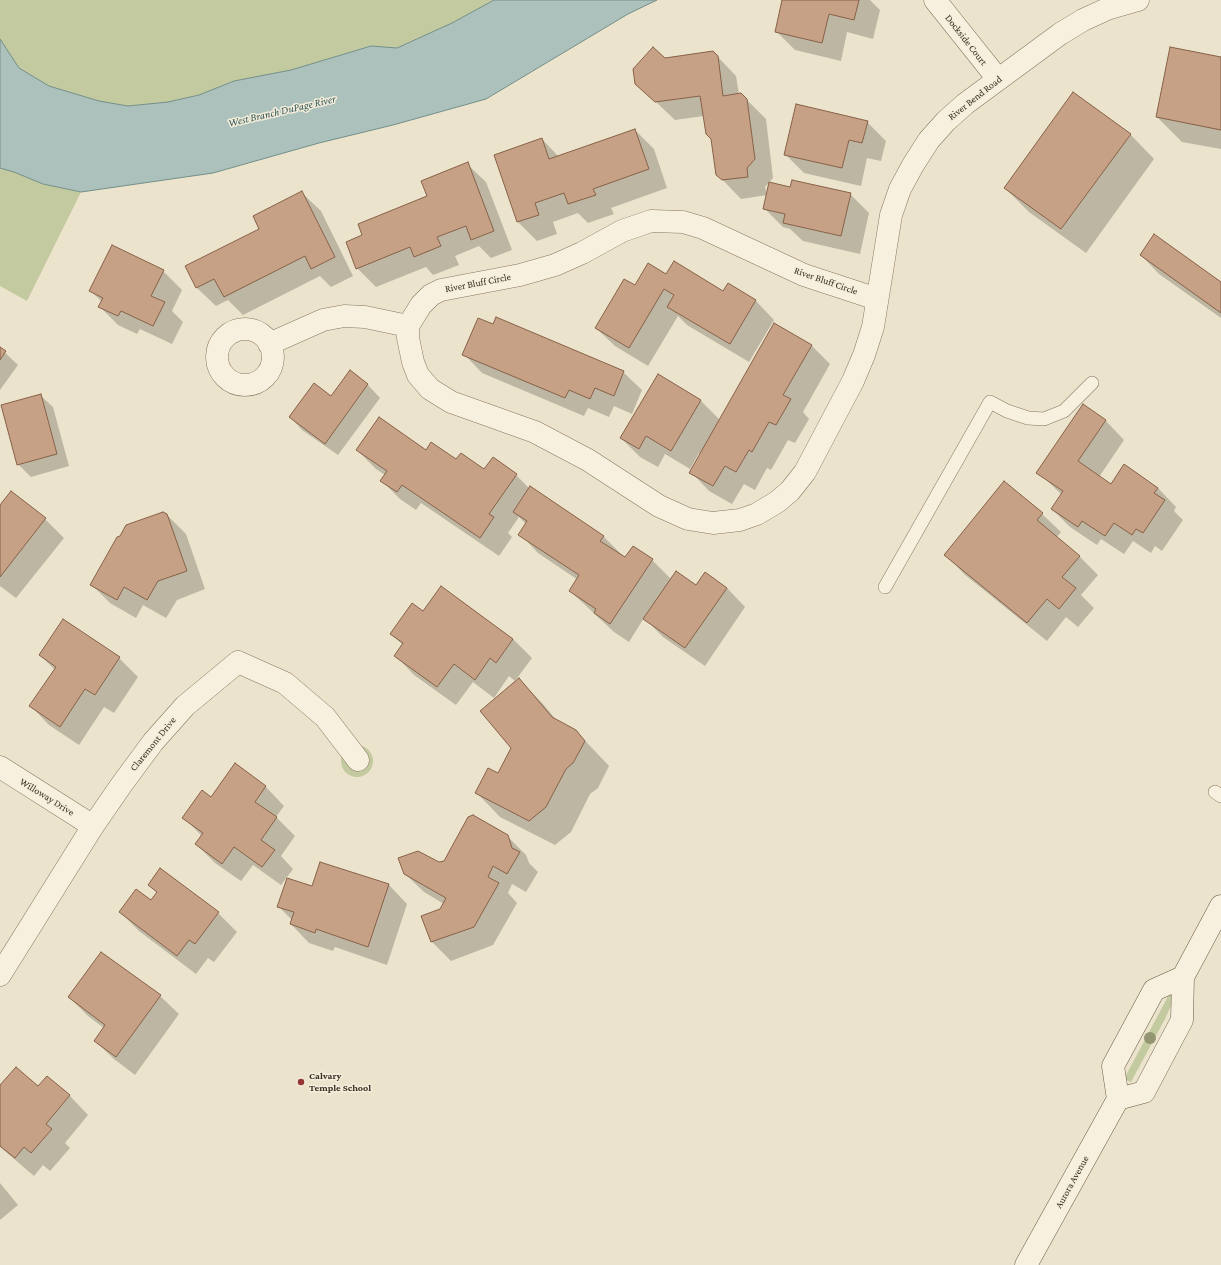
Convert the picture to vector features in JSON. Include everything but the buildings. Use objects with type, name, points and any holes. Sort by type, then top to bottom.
[{"type":"street","name":"Dockside Court","points":[[935,0],[998,79]]},
{"type":"street","name":"River Bend Road","points":[[408,326],[408,338],[413,362],[418,375],[430,389],[451,402],[535,432],[588,460],[659,506],[688,519],[713,523],[740,520],[757,514],[777,502],[790,491],[805,472],[853,381],[864,355],[872,327],[891,215],[900,189],[929,140],[946,121],[965,104],[1060,34],[1083,20],[1107,9],[1134,1]]},
{"type":"street","name":"River Bluff Circle","points":[[408,326],[421,305],[431,295],[441,290],[520,275],[555,264],[582,253],[622,231],[652,221],[683,222],[703,228],[804,275],[877,299]]},
{"type":"street","points":[[269,344],[318,322],[344,316],[365,317],[408,326]]},
{"type":"street","name":"Claremont Drive","points":[[0,975],[93,826],[153,742],[170,722],[197,695],[238,662],[285,683],[325,717],[358,760]]},
{"type":"street","name":"Willoway Drive","points":[[0,767],[93,826]]},
{"type":"street","points":[[1183,976],[1154,990],[1113,1066],[1118,1099],[1144,1092],[1182,1020],[1183,976],[1221,906]]},
{"type":"street","name":"Aurora Avenue","points":[[1026,1265],[1118,1099]]},
{"type":"lane","points":[[885,587],[990,402],[1007,411],[1028,418],[1044,418],[1064,411],[1092,383]]},
{"type":"green space","points":[[0,0],[494,0],[452,23],[397,48],[371,46],[291,70],[234,81],[199,95],[168,102],[128,106],[99,101],[49,86],[19,68],[0,39]]},
{"type":"green space","points":[[0,168],[43,184],[81,192],[27,301],[0,286]]},
{"type":"green space","points":[[354,745],[360,745],[370,752],[373,761],[372,767],[366,774],[360,777],[354,777],[344,770],[341,764],[341,758],[348,748]]},
{"type":"green space","points":[[1173,987],[1178,990],[1165,1019],[1131,1082],[1124,1079]]},
{"type":"water","name":"West Branch DuPage River","points":[[494,0],[657,0],[628,14],[486,99],[393,125],[319,143],[213,173],[81,192],[43,184],[0,168],[0,39],[19,68],[49,86],[99,101],[128,106],[168,102],[199,95],[234,81],[291,70],[371,46],[397,48],[452,23]]},
{"type":"place","name":"Calvary Temple School","points":[[301,1082]]}]
